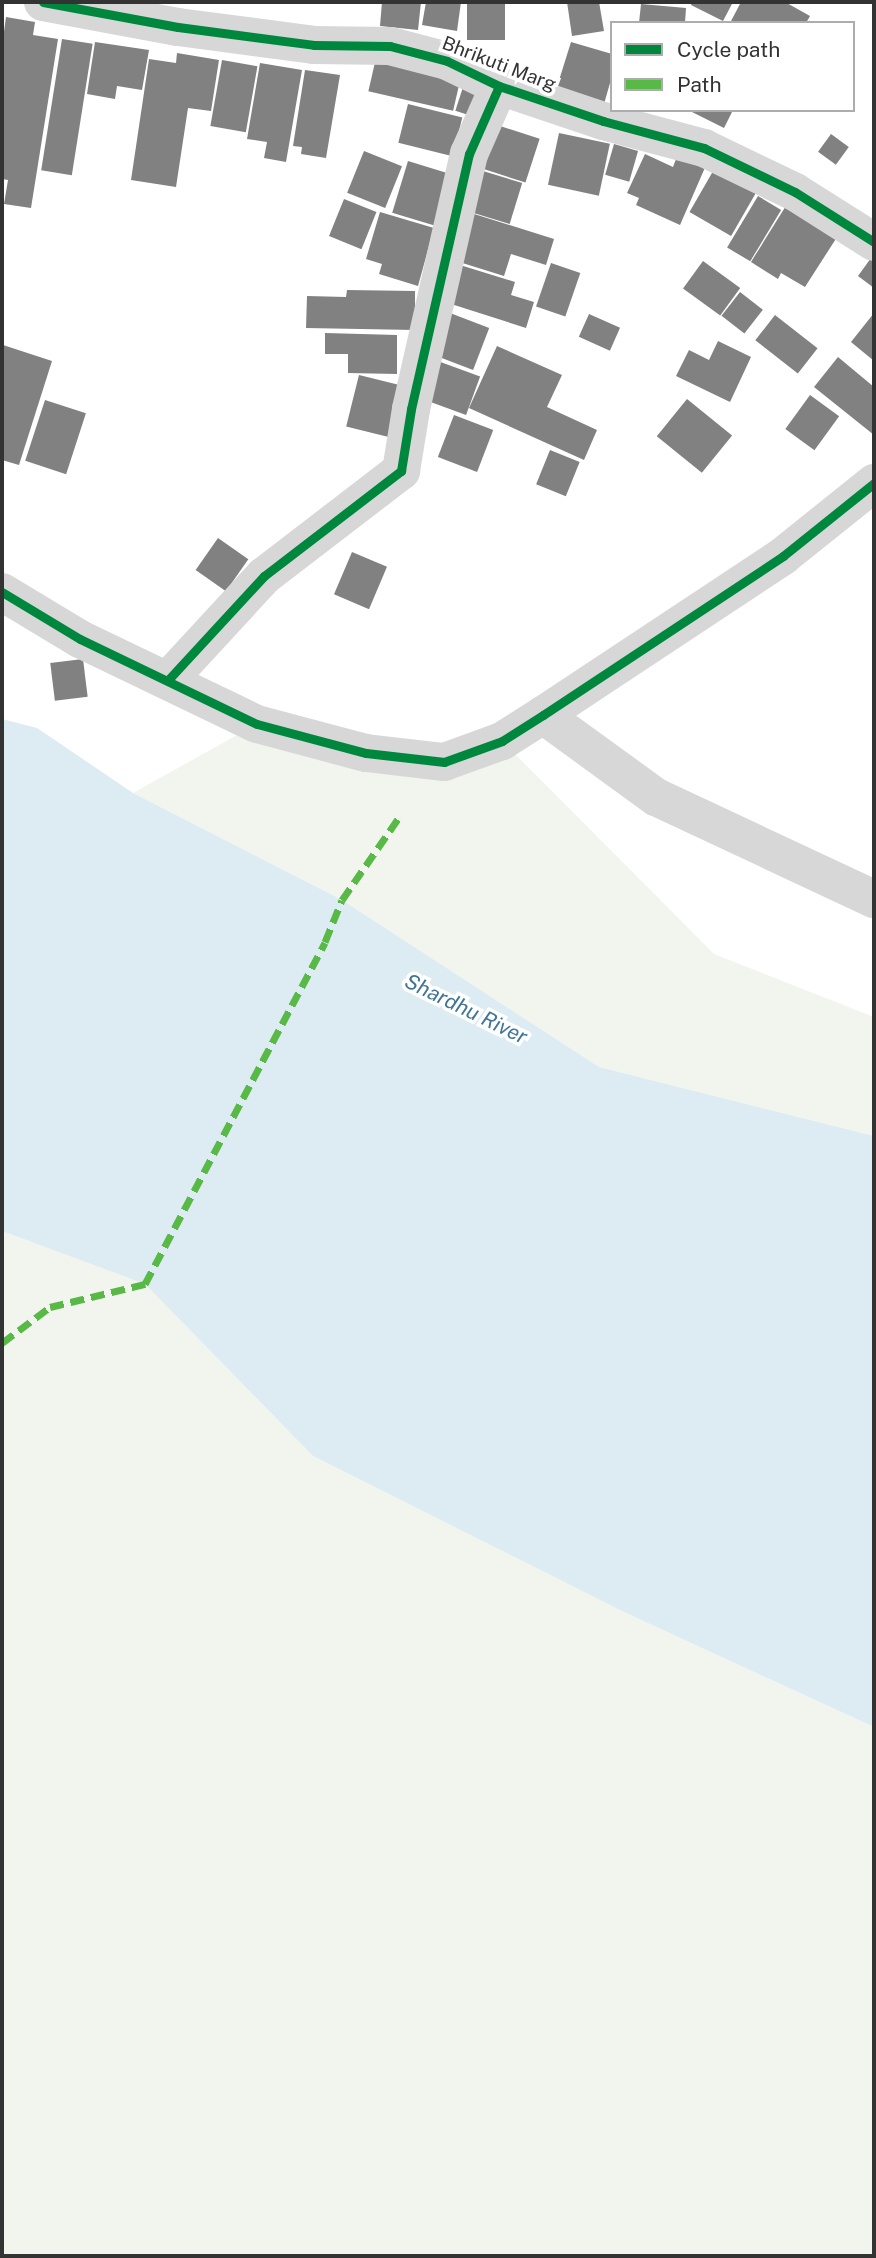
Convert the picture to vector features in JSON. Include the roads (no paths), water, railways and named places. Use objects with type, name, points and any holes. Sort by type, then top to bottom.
[{"type":"street","name":"Bhrikuti Marg","points":[[43,2],[257,39],[314,45],[390,46],[447,61],[499,86],[603,121],[704,148],[795,192],[874,242]]},
{"type":"street","points":[[168,680],[264,576],[401,471],[411,410],[469,154],[499,86]]},
{"type":"street","points":[[2,592],[80,639],[257,724],[366,753],[444,762],[502,741],[543,715],[783,556],[874,483]]},
{"type":"street","points":[[543,715],[656,797],[874,899]]},
{"type":"water","name":"Shardhu River","points":[[2,719],[37,728],[133,793],[342,900],[599,1067],[874,1136],[874,1727],[624,1612],[313,1456],[145,1284],[2,1231]]}]
